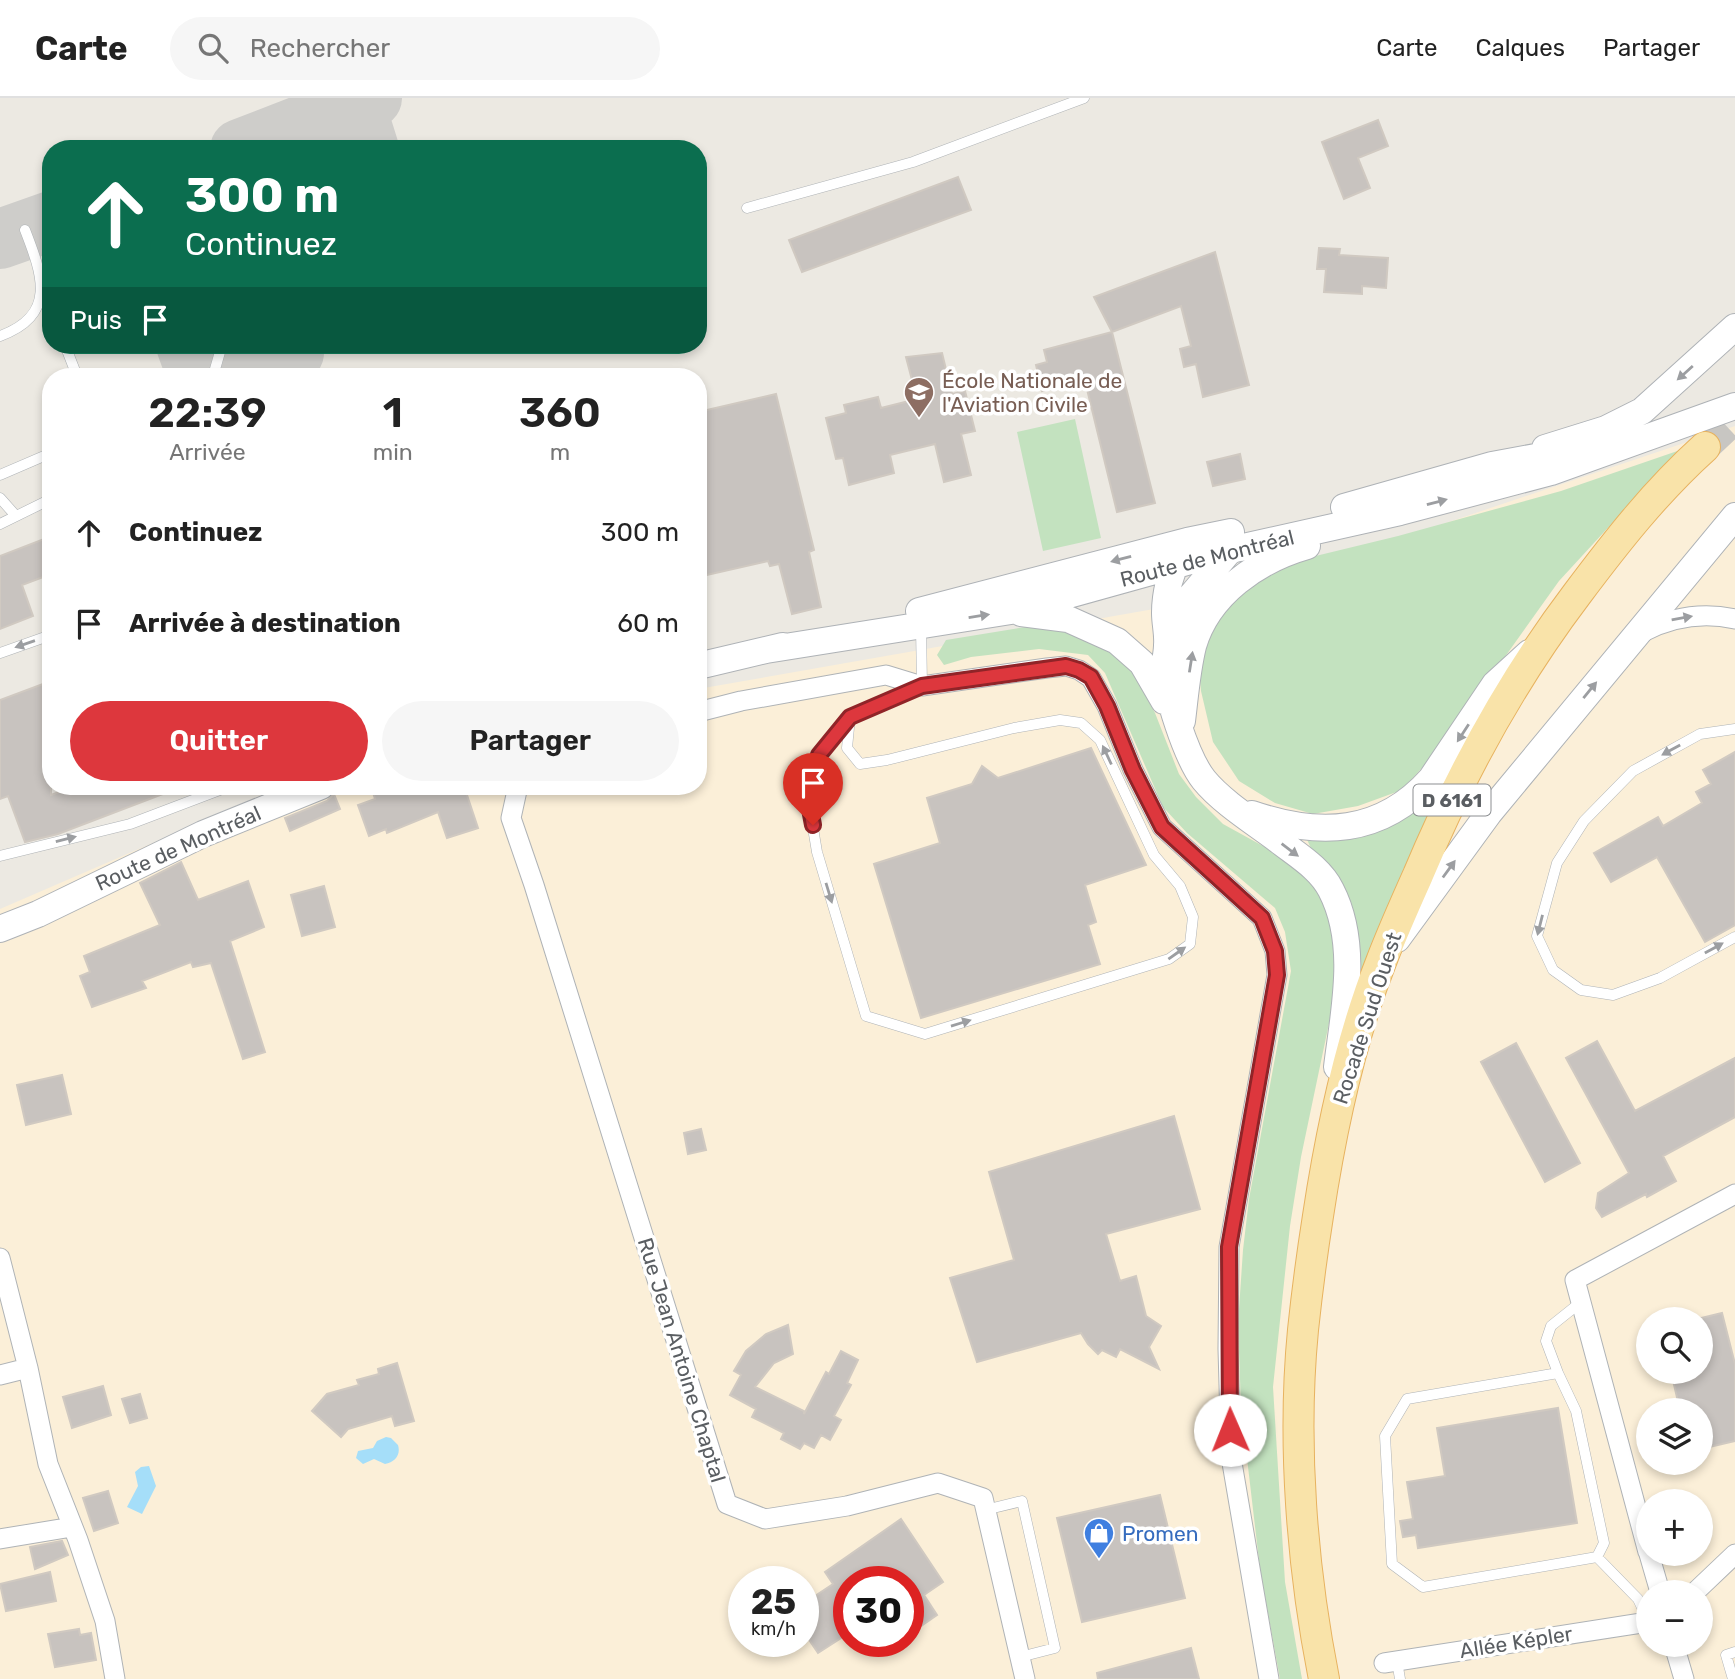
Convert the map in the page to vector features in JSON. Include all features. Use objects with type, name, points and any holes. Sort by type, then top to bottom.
[{"type":"main road","points":[[1492,465],[1606,429],[1642,411],[1735,327]]},
{"type":"main road","name":"Route de Montréal","points":[[766,650],[1010,611],[1181,553],[1230,550],[1400,512],[1551,472],[1735,406]]},
{"type":"main road","name":"Route de Montréal","points":[[707,664],[1181,553],[1492,465],[1642,438]]},
{"type":"main road","name":"Rocade Sud Ouest","points":[[1324,1679],[1310,1584],[1300,1477],[1303,1333],[1329,1144],[1355,1042],[1380,964],[1435,833],[1481,740],[1539,645],[1622,535],[1681,468],[1705,447]]},
{"type":"main road","points":[[1180,730],[1194,645],[1209,611],[1239,578],[1286,552],[1341,536],[1400,512]]},
{"type":"main road","points":[[1167,642],[1191,596],[1230,550],[1323,513]]},
{"type":"main road","points":[[1380,964],[1489,813],[1735,516]]},
{"type":"main road","points":[[1181,553],[1166,592],[1165,665],[1167,682],[1189,756],[1204,780],[1236,809],[1323,877],[1344,921],[1347,978],[1329,1144]]},
{"type":"main road","points":[[1010,611],[1068,619],[1118,641],[1142,663],[1180,730]]},
{"type":"main road","points":[[1236,809],[1272,821],[1306,828],[1354,826],[1397,809],[1419,793],[1431,779],[1495,684],[1539,645]]},
{"type":"main road","name":"Route de Montréal","points":[[0,929],[38,914],[203,834],[299,795]]},
{"type":"main road","name":"Route de Montréal","points":[[0,938],[38,914]]},
{"type":"street","points":[[1633,638],[1664,621],[1693,616],[1735,619]]},
{"type":"street","points":[[707,710],[886,675],[922,686],[1066,666],[1079,670],[1091,677],[1107,706],[1133,770],[1162,827],[1262,918],[1275,951],[1277,975],[1229,1247],[1228,1349],[1231,1457],[1269,1679]]},
{"type":"street","name":"Rue Jean Antoine Chaptal","points":[[516,795],[511,818],[727,1504],[765,1519],[846,1506],[938,1483],[983,1498],[985,1510]]},
{"type":"street","points":[[1636,1505],[1575,1280],[1735,1194]]},
{"type":"street","points":[[0,1258],[28,1367],[48,1464],[106,1621],[115,1679]]},
{"type":"street","points":[[0,1375],[28,1367]]},
{"type":"street","points":[[985,1510],[1020,1657],[1022,1678]]},
{"type":"street","points":[[0,1539],[72,1527]]},
{"type":"street","points":[[1708,1580],[1735,1554]]},
{"type":"street","name":"Allée Képler","points":[[1394,1667],[1636,1623]]},
{"type":"street","points":[[1678,1657],[1684,1679]]},
{"type":"lane","points":[[747,208],[913,162],[1084,98]]},
{"type":"lane","points":[[25,230],[40,267],[42,281]]},
{"type":"lane","points":[[0,336],[11,332],[32,316],[42,291]]},
{"type":"lane","points":[[0,475],[42,457]]},
{"type":"lane","points":[[0,498],[16,516]]},
{"type":"lane","points":[[0,524],[42,503]]},
{"type":"lane","points":[[850,717],[847,748],[860,764],[887,760],[1014,728],[1060,720],[1081,723],[1100,740],[1154,855],[1180,886],[1193,916],[1190,944],[1169,959],[925,1034],[866,1016],[817,852],[808,798],[819,755],[850,717],[922,686],[920,626]]},
{"type":"lane","points":[[0,653],[42,638]]},
{"type":"lane","points":[[1735,729],[1700,734],[1633,771],[1584,821],[1557,863],[1537,936],[1553,970],[1581,990],[1613,995],[1660,978],[1735,936]]},
{"type":"lane","points":[[0,856],[130,824],[206,795]]},
{"type":"lane","points":[[1581,1303],[1552,1326],[1546,1341],[1576,1411],[1604,1543],[1597,1558]]},
{"type":"lane","points":[[1558,1373],[1407,1399],[1385,1436],[1392,1564],[1423,1587],[1597,1558]]},
{"type":"lane","points":[[985,1510],[1023,1501],[1055,1648],[1020,1657]]},
{"type":"lane","points":[[1597,1558],[1636,1598]]},
{"type":"lane","points":[[1733,1679],[1726,1655],[1735,1652]]},
{"type":"shaded area","points":[[1735,426],[1735,1679],[0,1679],[0,909],[263,795],[707,795],[707,687],[1228,596]]},
{"type":"green space","points":[[1075,419],[1101,538],[1043,551],[1017,432]]},
{"type":"green space","points":[[1689,447],[1616,519],[1559,581],[1440,748],[1402,790],[1358,806],[1313,814],[1275,803],[1239,781],[1213,742],[1201,691],[1199,667],[1205,642],[1229,604],[1268,573],[1295,561],[1561,491]]},
{"type":"green space","points":[[1031,626],[1088,633],[1132,670],[1155,713],[1179,774],[1196,797],[1223,824],[1283,857],[1310,878],[1325,902],[1335,939],[1337,985],[1301,1157],[1290,1226],[1273,1387],[1285,1582],[1302,1679],[1280,1679],[1260,1569],[1241,1407],[1238,1324],[1249,1199],[1291,971],[1285,932],[1275,908],[1187,833],[1163,807],[1105,673],[1088,655],[1039,649],[971,657],[944,665],[937,655],[946,640]]},
{"type":"green space","points":[[1446,783],[1366,975],[1360,971],[1334,870],[1312,851],[1306,837],[1419,808]]},
{"type":"water","points":[[391,1438],[399,1449],[392,1462],[385,1464],[374,1459],[363,1464],[356,1458],[358,1451],[373,1448],[377,1441]]},
{"type":"water","points":[[149,1466],[156,1486],[142,1514],[127,1507],[138,1486],[135,1472],[141,1467]]},
{"type":"building","points":[[1378,120],[1388,146],[1358,158],[1370,188],[1344,199],[1322,142]]},
{"type":"building","points":[[958,177],[971,210],[802,272],[789,240]]},
{"type":"building","points":[[1319,248],[1340,249],[1339,255],[1388,258],[1386,288],[1362,286],[1362,294],[1324,292],[1326,269],[1317,269]]},
{"type":"building","points":[[1215,252],[1249,385],[1203,397],[1196,364],[1184,367],[1180,349],[1191,346],[1181,306],[1112,332],[1094,297]]},
{"type":"building","points":[[1112,332],[1155,503],[1117,512],[1085,381],[1042,391],[1036,365],[1047,362],[1044,350]]},
{"type":"building","points":[[942,353],[952,394],[965,391],[975,431],[961,434],[971,475],[944,482],[935,444],[890,455],[894,473],[849,485],[843,458],[836,459],[826,418],[846,413],[844,405],[878,397],[881,408],[917,399],[906,357]]},
{"type":"building","points":[[776,394],[814,550],[809,552],[821,607],[792,614],[779,564],[770,566],[768,561],[707,575],[707,410]]},
{"type":"building","points":[[1240,454],[1245,479],[1213,486],[1207,462]]},
{"type":"building","points":[[42,540],[42,577],[22,585],[33,616],[0,629],[0,556]]},
{"type":"building","points":[[42,684],[42,795],[160,795],[58,834],[25,842],[8,796],[0,799],[0,700]]},
{"type":"building","points":[[1091,748],[1146,865],[1085,885],[1096,922],[1088,925],[1100,964],[921,1018],[874,864],[940,843],[927,798],[972,784],[982,766],[998,778]]},
{"type":"building","points":[[1735,752],[1735,925],[1705,942],[1657,857],[1611,882],[1594,853],[1658,817],[1663,826],[1702,803],[1696,792],[1711,784],[1703,770]]},
{"type":"building","points":[[334,795],[340,809],[290,831],[285,818],[327,801]]},
{"type":"building","points":[[374,795],[467,795],[478,828],[447,838],[438,812],[387,833],[386,829],[369,836],[358,805],[375,799]]},
{"type":"building","points":[[181,862],[198,900],[248,881],[264,927],[230,941],[265,1052],[243,1059],[211,963],[193,967],[191,962],[142,981],[146,988],[92,1007],[80,976],[90,972],[84,956],[160,925],[140,883]]},
{"type":"building","points":[[324,886],[335,927],[302,936],[291,895]]},
{"type":"building","points":[[1597,1041],[1635,1111],[1735,1058],[1735,1117],[1663,1156],[1676,1181],[1602,1217],[1596,1208],[1598,1193],[1629,1173],[1566,1058]]},
{"type":"building","points":[[1516,1043],[1580,1163],[1545,1182],[1481,1062]]},
{"type":"building","points":[[62,1075],[71,1114],[26,1125],[17,1085]]},
{"type":"building","points":[[1174,1116],[1200,1209],[1106,1234],[1120,1281],[1136,1276],[1146,1316],[1161,1326],[1149,1347],[1159,1369],[1120,1349],[1116,1357],[1102,1350],[1098,1354],[1081,1333],[977,1362],[950,1278],[1014,1260],[989,1172]]},
{"type":"building","points":[[701,1129],[706,1150],[688,1154],[684,1133]]},
{"type":"building","points":[[1722,1313],[1735,1364],[1735,1441],[1713,1446],[1713,1398],[1677,1398],[1674,1384],[1713,1384],[1713,1315]]},
{"type":"building","points":[[788,1325],[793,1354],[774,1363],[755,1387],[804,1411],[804,1414],[826,1372],[829,1374],[841,1351],[858,1360],[847,1383],[851,1385],[834,1416],[841,1420],[830,1440],[821,1435],[814,1448],[804,1443],[800,1449],[781,1439],[784,1433],[752,1417],[756,1409],[730,1395],[741,1375],[734,1371],[746,1351],[766,1334]]},
{"type":"building","points":[[397,1363],[414,1421],[395,1426],[392,1416],[348,1429],[341,1437],[312,1411],[327,1394],[359,1385],[357,1380],[379,1374],[378,1369]]},
{"type":"building","points":[[103,1386],[111,1415],[72,1428],[63,1397]]},
{"type":"building","points":[[140,1394],[147,1418],[130,1423],[122,1399]]},
{"type":"building","points":[[1558,1408],[1577,1523],[1418,1548],[1416,1535],[1403,1537],[1400,1521],[1413,1519],[1407,1482],[1445,1476],[1437,1428]]},
{"type":"building","points":[[108,1491],[118,1523],[94,1531],[83,1498]]},
{"type":"building","points":[[1160,1495],[1185,1598],[1082,1622],[1057,1518]]},
{"type":"building","points":[[901,1519],[943,1582],[924,1595],[924,1566],[834,1566]]},
{"type":"building","points":[[62,1541],[68,1555],[35,1569],[30,1547]]},
{"type":"building","points":[[833,1566],[833,1584],[825,1572]]},
{"type":"building","points":[[50,1572],[56,1601],[6,1611],[0,1584]]},
{"type":"building","points":[[833,1584],[833,1643],[819,1652],[819,1593]]},
{"type":"building","points":[[924,1595],[937,1615],[924,1624]]},
{"type":"building","points":[[79,1629],[80,1635],[91,1633],[96,1660],[55,1667],[48,1634]]},
{"type":"building","points":[[1191,1648],[1199,1679],[1098,1679],[1097,1673]]},
{"type":"taxiway","points":[[353,98],[366,140]]},
{"type":"taxiway","points":[[263,140],[372,98]]},
{"type":"taxiway","points":[[0,239],[42,224]]},
{"type":"taxiway","points":[[189,354],[195,368]]},
{"type":"taxiway","points":[[241,368],[290,354]]},
{"type":"tunnel","points":[[1705,447],[1735,419]]},
{"type":"place","name":"École Nationale de l'Aviation Civile","points":[[919,419]]},
{"type":"place","name":"Promen","points":[[1099,1560]]},
{"type":"route","points":[[813,825],[808,798],[819,755],[850,717],[922,686],[1066,666],[1091,677],[1162,827],[1262,918],[1275,951],[1277,975],[1229,1247],[1230,1430]]}]
